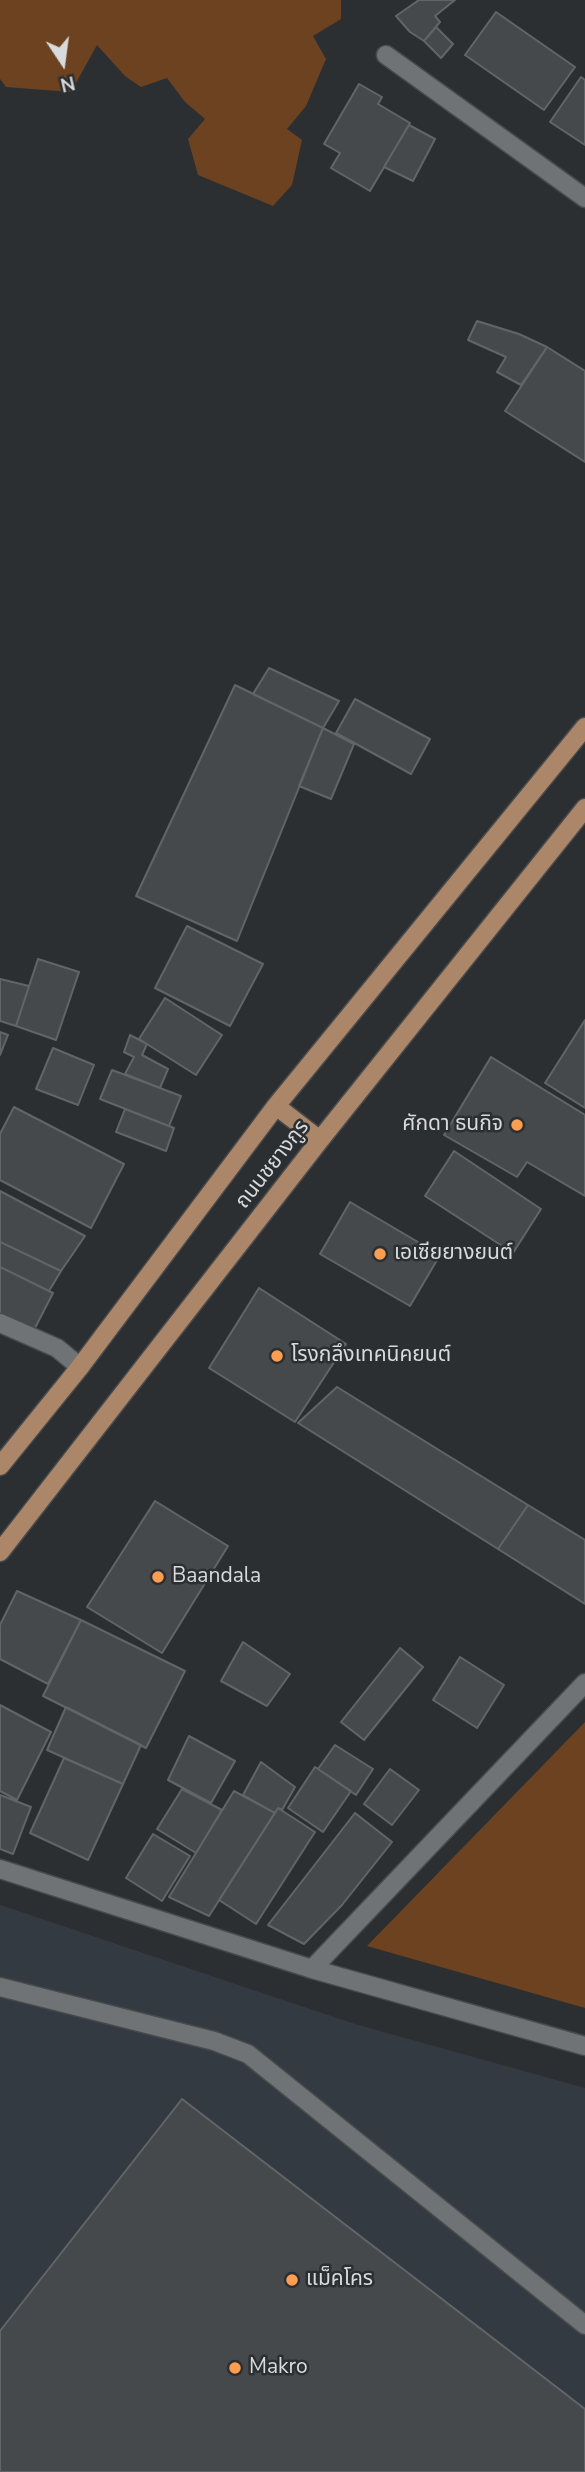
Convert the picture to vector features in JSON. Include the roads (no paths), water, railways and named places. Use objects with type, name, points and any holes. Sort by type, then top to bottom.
[{"type":"main road","name":"ถนนชยางกูร","points":[[0,1466],[80,1367],[275,1106],[585,727]]},
{"type":"main road","name":"ถนนชยางกูร","points":[[0,1552],[320,1140],[585,808]]},
{"type":"main road","points":[[275,1106],[320,1140]]},
{"type":"street","points":[[386,55],[585,198]]},
{"type":"street","points":[[0,1323],[57,1348],[80,1367]]},
{"type":"street","points":[[312,1969],[585,1684]]},
{"type":"street","points":[[0,1869],[312,1969],[585,2046]]},
{"type":"street","points":[[0,1987],[214,2040],[248,2054],[585,2325]]},
{"type":"place","name":"ศักดา ธนกิจ","points":[[517,1125]]},
{"type":"place","name":"เอเซียยางยนต์","points":[[380,1254]]},
{"type":"place","name":"โรงกลึงเทคนิคยนต์","points":[[277,1356]]},
{"type":"place","name":"Baandala","points":[[158,1577]]},
{"type":"place","name":"แม็คโคร","points":[[292,2280]]},
{"type":"place","name":"Makro","points":[[235,2368]]}]
